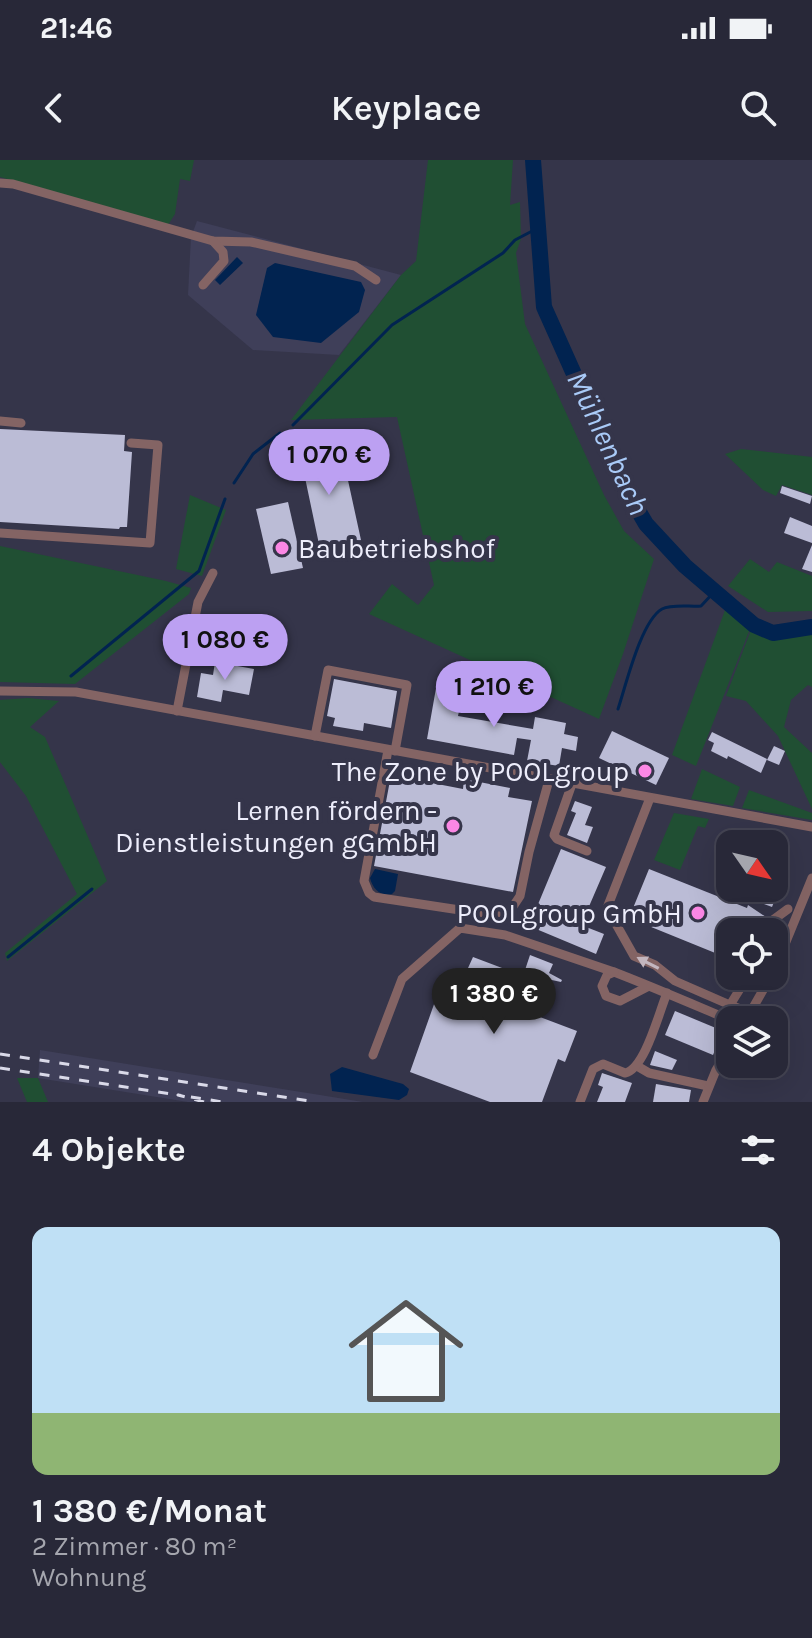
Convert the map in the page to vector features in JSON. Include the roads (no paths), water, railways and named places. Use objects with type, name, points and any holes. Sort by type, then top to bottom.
[{"type":"street","points":[[0,183],[13,184],[213,241],[251,242],[355,266],[376,280]]},
{"type":"street","points":[[203,285],[224,261],[223,252],[213,241]]},
{"type":"street","points":[[0,421],[21,423]]},
{"type":"street","points":[[0,533],[150,543],[158,445],[131,443]]},
{"type":"street","points":[[177,711],[198,602],[213,573]]},
{"type":"street","points":[[315,736],[328,670],[407,685],[364,881],[374,897],[506,917],[520,896],[549,780]]},
{"type":"street","points":[[0,691],[76,692],[812,827]]},
{"type":"street","points":[[572,784],[554,835],[587,851]]},
{"type":"street","points":[[650,798],[607,908],[634,956],[655,965],[675,981],[730,1005],[739,990]]},
{"type":"street","points":[[788,937],[812,878]]},
{"type":"street","points":[[776,918],[788,909]]},
{"type":"street","points":[[373,1055],[402,979],[460,928],[505,935],[614,972],[716,1014]]},
{"type":"street","points":[[614,972],[607,975],[602,986],[606,996],[613,1000],[620,1001],[649,986]]},
{"type":"street","points":[[580,1102],[593,1069],[603,1064],[628,1073],[637,1066],[667,993]]},
{"type":"street","points":[[637,1066],[649,1073],[708,1086]]},
{"type":"street","points":[[703,1102],[716,1072]]},
{"type":"water","points":[[237,257],[243,263],[220,285],[215,280]]},
{"type":"water","points":[[275,263],[361,282],[365,290],[359,312],[321,343],[273,337],[256,315],[267,268]]},
{"type":"water","points":[[375,869],[398,874],[392,894],[375,889],[370,878]]},
{"type":"water","points":[[342,1067],[403,1084],[409,1089],[407,1095],[399,1100],[332,1091],[330,1074]]},
{"type":"waterway","name":"Mühlenbach","points":[[533,160],[544,307],[625,488],[646,524],[685,566],[754,625],[773,633],[812,627]]},
{"type":"waterway","points":[[293,425],[392,325],[503,253],[515,240],[536,229]]},
{"type":"waterway","points":[[234,483],[253,454],[280,433]]},
{"type":"waterway","points":[[71,676],[199,571],[225,499]]},
{"type":"waterway","points":[[618,709],[635,654],[654,616],[666,607],[701,606],[715,591]]},
{"type":"waterway","points":[[8,957],[92,889]]},
{"type":"railway","points":[[0,1054],[316,1102]]},
{"type":"railway","points":[[0,1068],[178,1095]]},
{"type":"railway","points":[[204,1102],[178,1095],[223,1102]]},
{"type":"place","name":"Baubetriebshof","points":[[282,548]]},
{"type":"place","name":"The Zone by POOLgroup","points":[[645,771]]},
{"type":"place","name":"Lernen fördern - Dienstleistungen gGmbH","points":[[453,826]]},
{"type":"place","name":"POOLgroup GmbH","points":[[698,913]]}]
